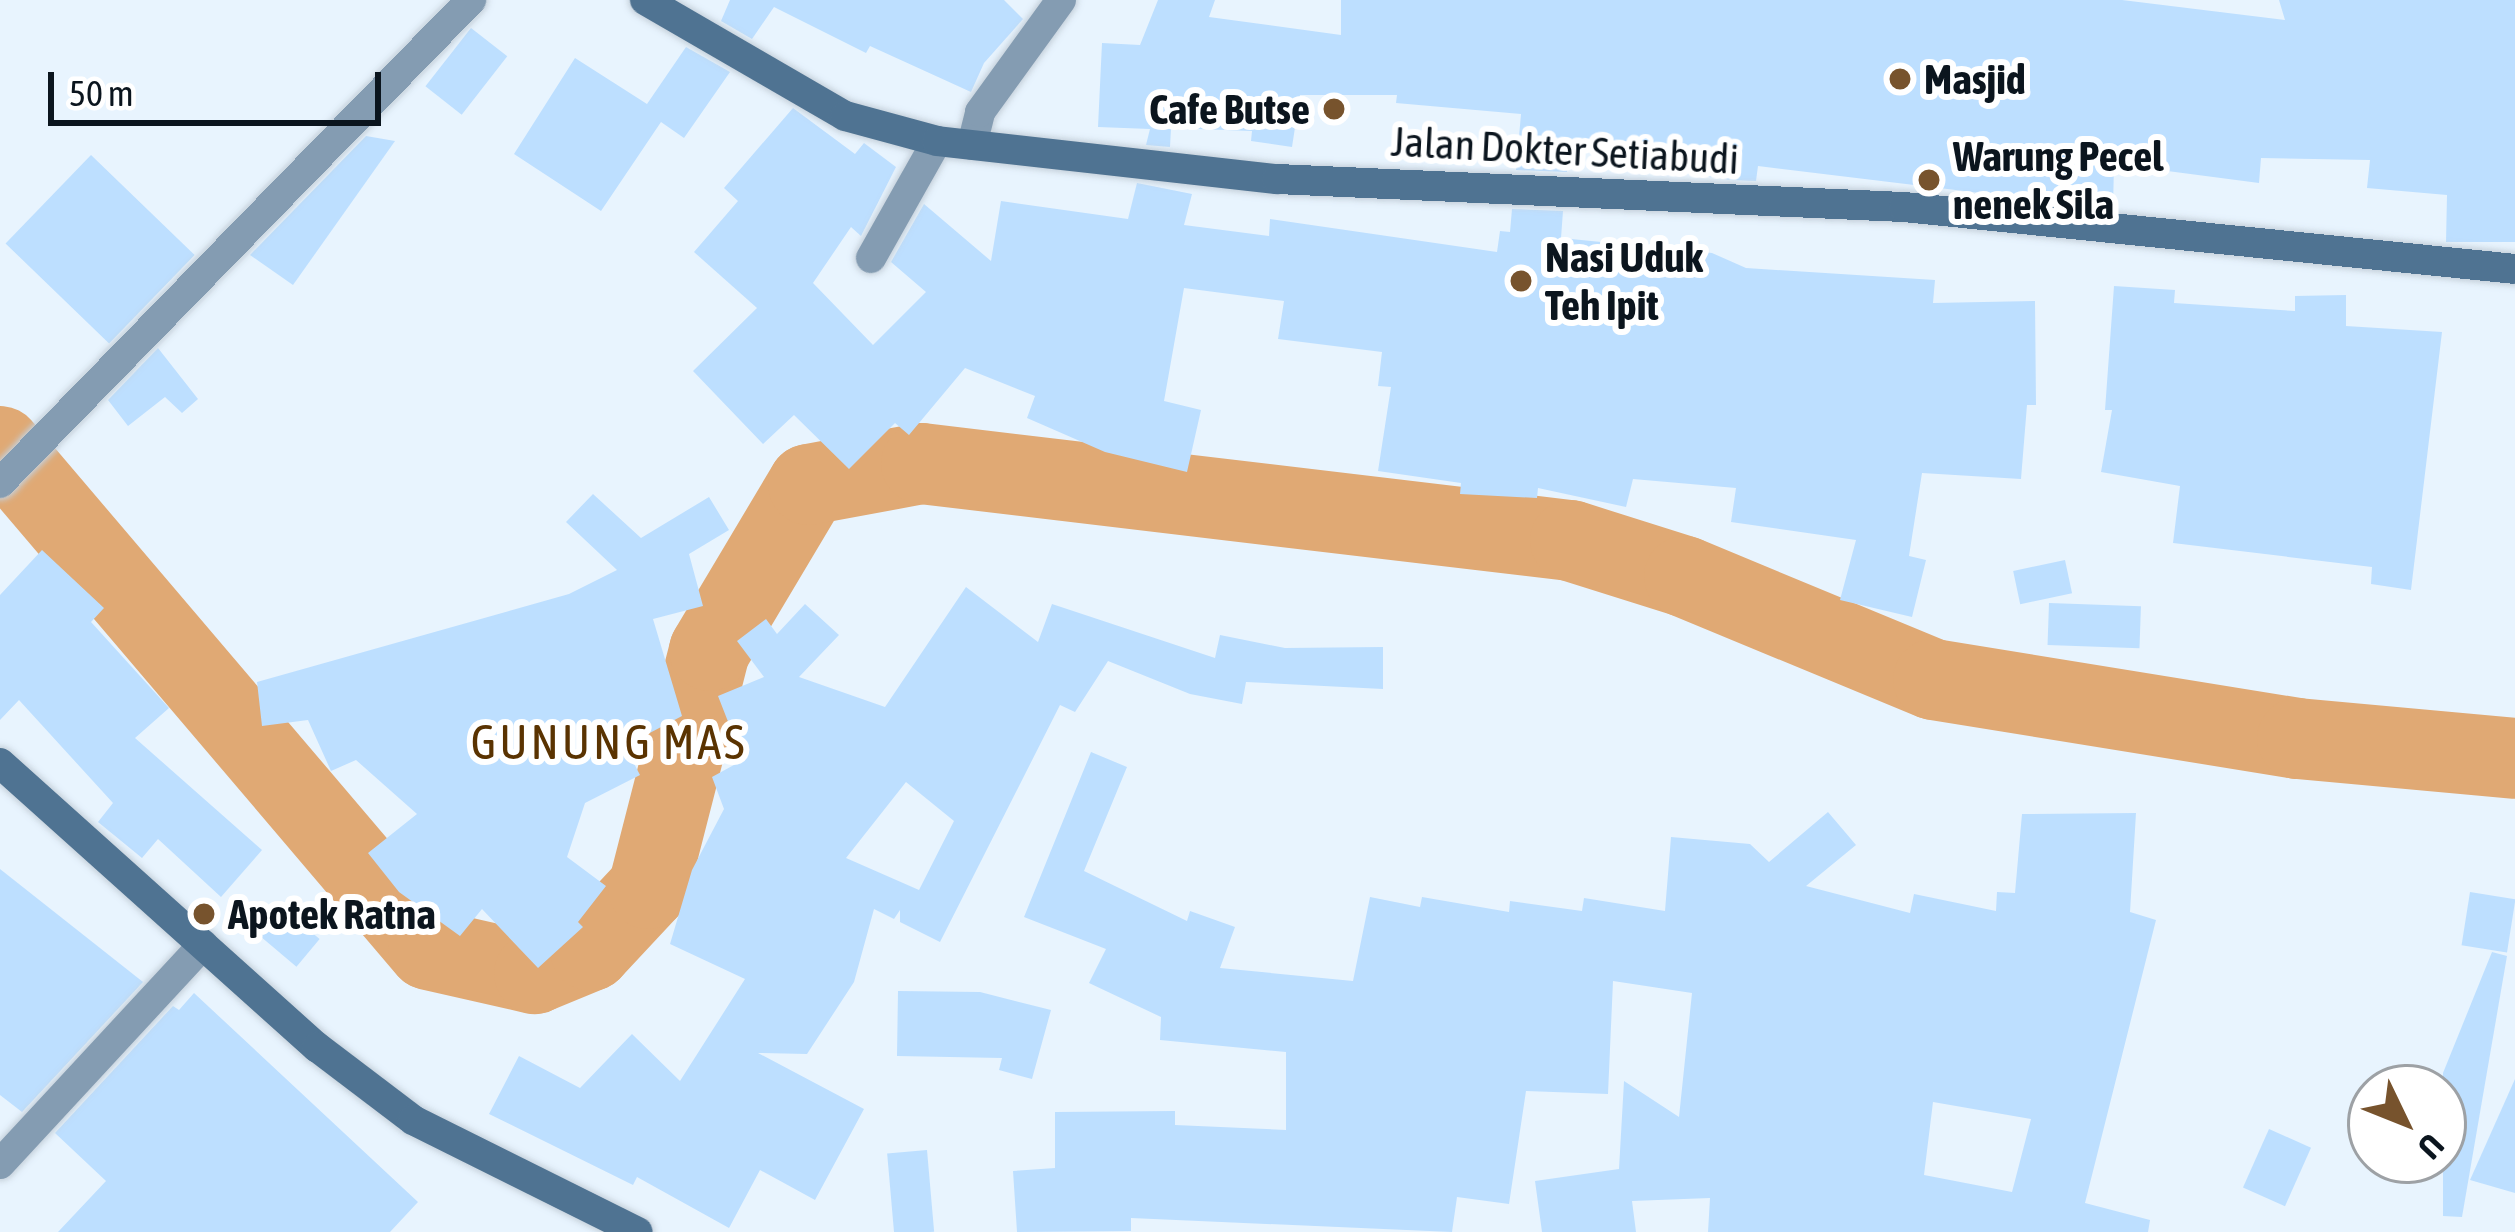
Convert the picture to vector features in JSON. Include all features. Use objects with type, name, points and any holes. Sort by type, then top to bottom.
[{"type":"street","points":[[0,483],[471,0]]},
{"type":"street","name":"Jalan Dokter Setiabudi","points":[[645,0],[844,116],[937,141],[1277,179],[1904,207],[2515,269]]},
{"type":"street","points":[[972,145],[980,112],[1061,0]]},
{"type":"street","points":[[871,258],[937,141]]},
{"type":"street","points":[[0,763],[203,945],[413,1120],[638,1232]]},
{"type":"street","points":[[0,1164],[203,945]]},
{"type":"building","points":[[730,0],[1004,0],[1023,19],[984,63],[971,92],[870,46],[866,53],[774,7],[752,39],[721,21]]},
{"type":"building","points":[[1158,0],[1215,0],[1209,17],[1341,35],[1341,0],[2122,0],[2285,20],[2279,0],[2515,0],[2515,242],[2446,242],[2447,195],[2367,188],[2370,160],[2261,158],[2259,183],[2114,164],[2113,209],[1758,166],[1756,181],[1731,180],[1679,173],[1681,158],[1569,149],[1567,172],[1516,170],[1521,114],[1396,103],[1397,95],[1300,95],[1292,147],[1251,141],[1252,131],[1171,128],[1170,147],[1146,145],[1150,129],[1098,127],[1102,43],[1140,45]]},
{"type":"building","points":[[471,28],[507,56],[462,115],[425,86]]},
{"type":"building","points":[[686,47],[730,72],[684,138],[661,122],[601,211],[514,154],[575,58],[647,104]]},
{"type":"building","points":[[793,108],[855,154],[864,143],[896,167],[861,236],[851,227],[813,283],[873,345],[926,292],[891,262],[924,204],[991,261],[1001,201],[1128,219],[1137,183],[1192,194],[1184,225],[1269,236],[1270,219],[1497,252],[1500,231],[1510,232],[1512,209],[1563,211],[1561,238],[1712,253],[1746,268],[1935,280],[1933,303],[2035,301],[2036,405],[2027,405],[2021,479],[1922,473],[1909,556],[1926,560],[1912,617],[1840,600],[1856,540],[1731,522],[1736,488],[1633,479],[1626,507],[1538,488],[1537,498],[1460,494],[1461,483],[1378,471],[1391,387],[1378,386],[1382,352],[1278,339],[1284,301],[1184,288],[1164,401],[1201,410],[1187,472],[1105,452],[1027,418],[1035,396],[965,368],[909,435],[895,423],[849,469],[794,415],[763,444],[693,371],[757,308],[694,252],[738,201],[724,188]]},
{"type":"building","points":[[366,136],[395,141],[293,285],[250,255]]},
{"type":"building","points":[[91,155],[195,255],[109,344],[6,243]]},
{"type":"building","points":[[2114,286],[2175,290],[2174,303],[2295,311],[2295,296],[2346,295],[2346,326],[2442,332],[2411,590],[2371,584],[2372,567],[2173,543],[2180,486],[2101,472],[2112,410],[2105,410]]},
{"type":"building","points":[[158,348],[198,399],[182,413],[165,397],[128,426],[108,400]]},
{"type":"building","points":[[593,494],[641,538],[709,497],[729,530],[689,554],[703,606],[653,619],[682,716],[625,746],[640,775],[585,803],[567,857],[606,886],[578,922],[583,927],[538,968],[482,909],[460,936],[399,892],[368,853],[417,814],[356,760],[331,771],[308,720],[262,726],[257,682],[569,594],[617,570],[566,522]]},
{"type":"building","points":[[42,550],[104,608],[91,622],[169,708],[135,738],[262,850],[221,897],[158,839],[142,858],[98,822],[113,803],[19,700],[0,720],[0,595]]},
{"type":"building","points":[[2065,560],[2072,593],[2020,604],[2013,571]]},
{"type":"building","points":[[966,587],[1038,642],[1052,604],[1215,658],[1220,635],[1285,648],[1383,647],[1383,689],[1246,682],[1242,704],[1190,694],[1108,661],[1075,712],[1060,705],[940,942],[900,922],[900,910],[894,919],[874,909],[854,982],[807,1054],[758,1053],[864,1109],[815,1200],[760,1170],[729,1228],[637,1177],[633,1185],[489,1114],[519,1056],[580,1088],[632,1034],[680,1081],[745,979],[670,944],[692,870],[724,809],[712,777],[743,760],[718,696],[764,677],[737,641],[766,619],[777,634],[805,604],[839,635],[799,677],[885,707]],"holes":[[[906,782],[954,821],[919,890],[846,858]]]},
{"type":"building","points":[[2049,603],[2141,606],[2139,648],[2048,645]]},
{"type":"building","points":[[1091,752],[1127,767],[1084,871],[1187,921],[1190,911],[1235,927],[1220,968],[1353,981],[1370,897],[1420,907],[1422,897],[1509,912],[1510,901],[1582,911],[1584,898],[1665,911],[1671,837],[1750,844],[1769,862],[1828,812],[1856,845],[1806,886],[1910,913],[1914,894],[1996,911],[1997,892],[2015,893],[2022,814],[2136,813],[2130,912],[2156,920],[2085,1203],[2150,1220],[2148,1232],[1708,1232],[1710,1198],[1632,1201],[1636,1232],[1542,1232],[1535,1181],[1619,1169],[1624,1081],[1679,1117],[1692,993],[1613,981],[1608,1094],[1526,1091],[1509,1204],[1457,1197],[1452,1232],[1131,1218],[1131,1231],[1017,1232],[1013,1171],[1055,1168],[1055,1112],[1175,1111],[1175,1125],[1286,1130],[1286,1052],[1160,1040],[1161,1017],[1089,983],[1106,949],[1024,917]],"holes":[[[1933,1102],[2031,1119],[2012,1192],[1924,1175]]]},
{"type":"building","points":[[0,869],[143,982],[22,1112],[0,1095]]},
{"type":"building","points":[[2470,892],[2515,899],[2507,953],[2462,945]]},
{"type":"building","points":[[279,905],[320,939],[296,967],[256,933]]},
{"type":"building","points":[[2492,952],[2507,956],[2462,1217],[2443,1216],[2443,1184],[2467,1184],[2467,1064],[2447,1064]]},
{"type":"building","points":[[898,991],[980,992],[1051,1010],[1032,1079],[999,1070],[1002,1058],[897,1056]]},
{"type":"building","points":[[194,993],[418,1202],[390,1232],[58,1232],[106,1181],[55,1133],[173,1006],[179,1010]]},
{"type":"building","points":[[2515,1079],[2515,1193],[2470,1180]]},
{"type":"building","points":[[2269,1129],[2311,1148],[2285,1206],[2243,1187]]},
{"type":"building","points":[[927,1150],[934,1232],[894,1232],[887,1153]]},
{"type":"waterway","points":[[0,446],[428,949],[534,973],[590,950],[648,888],[709,650],[808,484],[921,463],[1570,540],[1684,576],[1933,679],[2297,738],[2515,758]]},
{"type":"place","name":"Masjid","points":[[1900,79]]},
{"type":"place","name":"Cafe Butse","points":[[1334,109]]},
{"type":"place","name":"Warung Pecel nenek Sila","points":[[1929,180]]},
{"type":"place","name":"Nasi Uduk Teh Ipit","points":[[1521,281]]},
{"type":"place","name":"Apotek Ratna","points":[[204,914]]},
{"type":"district","name":"GUNUNG MAS","points":[[609,742]]}]
